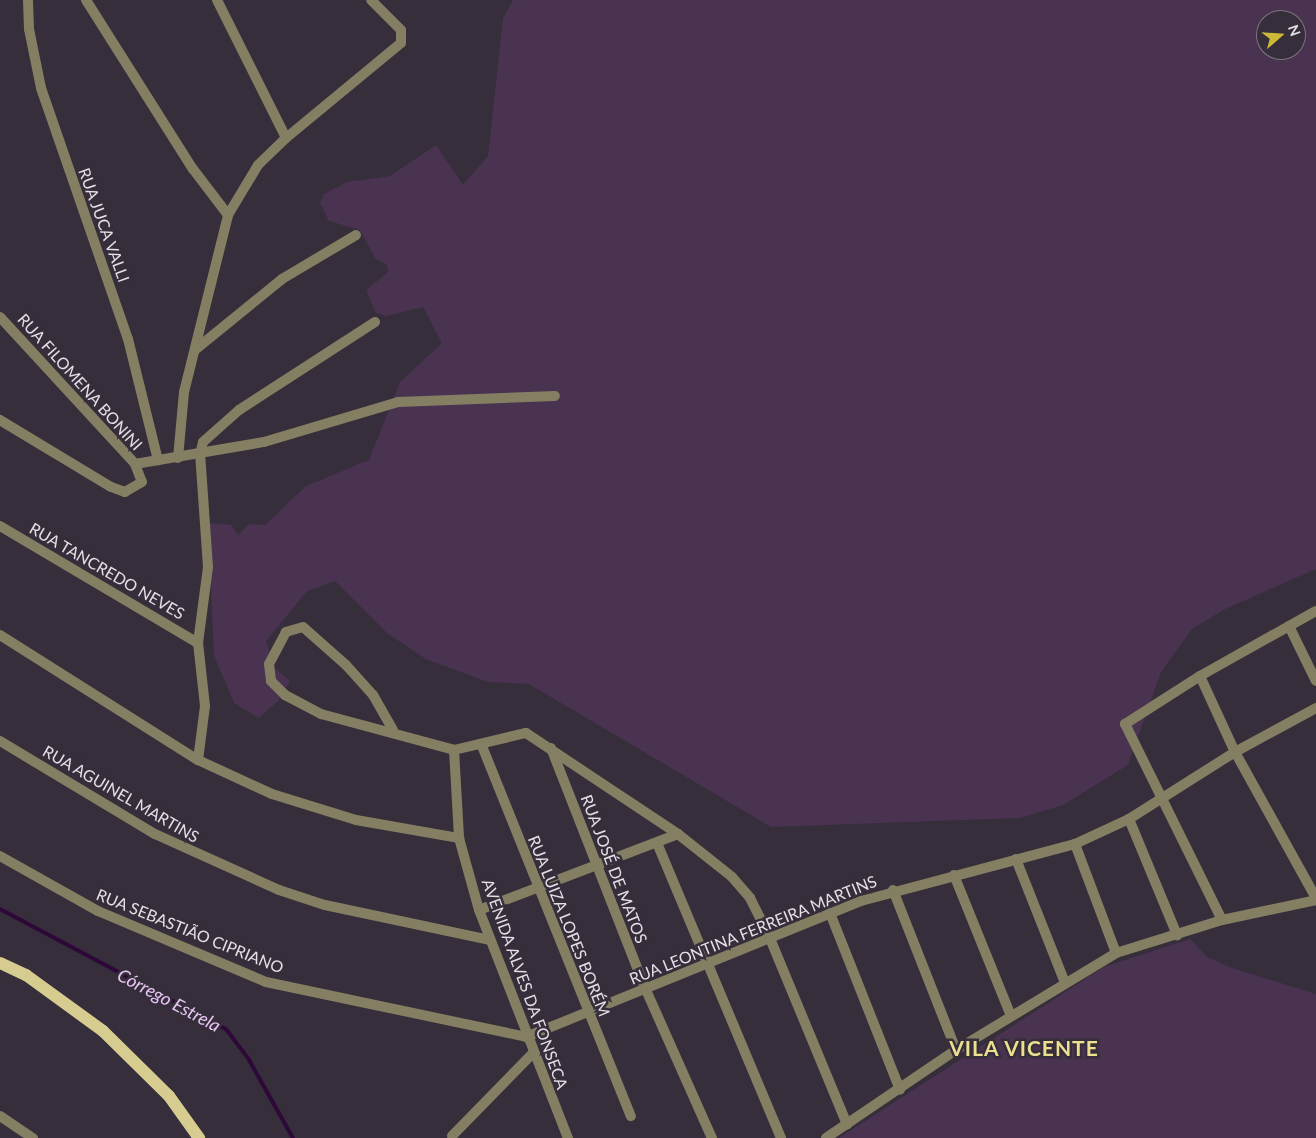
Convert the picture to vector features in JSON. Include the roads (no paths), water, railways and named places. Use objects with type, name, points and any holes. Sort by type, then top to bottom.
[{"type":"main road","points":[[0,963],[26,975],[102,1031],[169,1096],[199,1138]]},
{"type":"street","name":"RUA JUCA VALLI","points":[[28,0],[29,29],[41,88],[128,339],[158,460]]},
{"type":"street","points":[[86,0],[193,169],[228,215]]},
{"type":"street","points":[[217,0],[286,138]]},
{"type":"street","points":[[178,458],[178,424],[228,215],[258,166],[286,138],[401,43],[400,30],[370,0]]},
{"type":"street","points":[[195,350],[282,279],[356,235]]},
{"type":"street","name":"RUA FILOMENA BONINI","points":[[0,317],[135,464],[142,482],[125,492],[84,474],[0,420]]},
{"type":"street","points":[[198,760],[205,706],[198,643],[208,567],[200,454],[203,442],[239,410],[375,322]]},
{"type":"street","points":[[135,464],[264,442],[398,402],[554,396]]},
{"type":"street","name":"RUA TANCREDO NEVES","points":[[0,526],[198,643]]},
{"type":"street","points":[[1222,920],[1125,724],[1200,676],[1316,612]]},
{"type":"street","points":[[1289,626],[1316,681]]},
{"type":"street","points":[[393,730],[373,695],[346,665],[303,627],[286,632],[269,664],[277,688],[321,714],[393,730],[454,750],[482,746],[519,732],[551,748],[678,834],[743,887],[769,936],[847,1124]]},
{"type":"street","points":[[0,635],[198,760],[272,794],[346,817],[459,838]]},
{"type":"street","points":[[826,1138],[900,1090],[956,1050],[1116,952],[1222,920],[1316,899],[1235,752],[1200,676]]},
{"type":"street","name":"RUA LEONTINA FERREIRA MARTINS","points":[[526,1037],[646,990],[769,936],[893,890],[1075,844],[1129,819],[1235,752],[1316,708]]},
{"type":"street","name":"RUA AGUINEL MARTINS","points":[[0,741],[155,834],[279,890],[325,905],[489,940]]},
{"type":"street","name":"RUA LUIZA LOPES BORÉM","points":[[482,746],[587,1014],[631,1116]]},
{"type":"street","name":"RUA JOSÉ DE MATOS","points":[[551,748],[596,868],[646,990],[712,1138]]},
{"type":"street","name":"AVENIDA ALVES DA FONSECA","points":[[454,750],[459,838],[479,910],[532,1054],[568,1138]]},
{"type":"street","points":[[1129,819],[1177,935]]},
{"type":"street","points":[[479,910],[596,868],[678,834]]},
{"type":"street","points":[[656,843],[704,964],[781,1138]]},
{"type":"street","points":[[1075,844],[1116,952]]},
{"type":"street","name":"RUA SEBASTIÃO CIPRIANO","points":[[0,856],[98,912],[266,982],[526,1037]]},
{"type":"street","points":[[1016,859],[1065,983]]},
{"type":"street","points":[[954,875],[1012,1016]]},
{"type":"street","points":[[893,890],[956,1050]]},
{"type":"street","points":[[830,913],[900,1090]]},
{"type":"street","points":[[452,1136],[532,1054]]},
{"type":"street","points":[[0,1116],[33,1138]]},
{"type":"waterway","name":"Córrego Estrela","points":[[0,909],[226,1029],[249,1060],[293,1138]]},
{"type":"district","name":"VILA VICENTE","points":[[1024,1048]]}]
